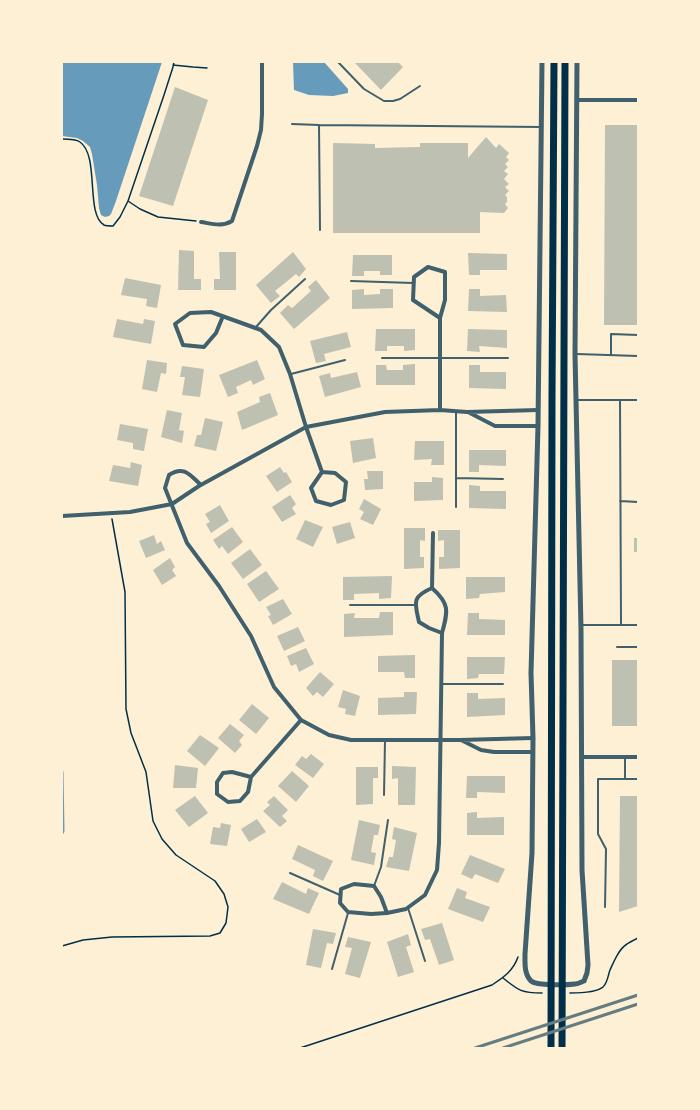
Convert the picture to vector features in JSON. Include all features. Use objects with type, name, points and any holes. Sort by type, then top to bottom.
[{"type":"highway","points":[[551,1048],[554,62]]},
{"type":"highway","points":[[562,1048],[565,62]]},
{"type":"street","points":[[201,222],[219,225],[232,221],[261,130],[262,62]]},
{"type":"street","points":[[542,62],[538,426],[531,673],[532,854],[525,954],[525,969],[530,980],[533,983],[542,984],[577,984],[584,981],[588,965],[582,870],[581,625],[576,400],[577,62]]},
{"type":"street","points":[[577,100],[638,100]]},
{"type":"street","points":[[440,318],[413,300],[414,277],[428,267],[445,272],[445,300],[440,318],[440,410]]},
{"type":"street","points":[[223,316],[216,333],[204,347],[183,345],[174,324],[190,313],[211,312],[223,316],[261,330],[279,347],[290,374],[306,427],[322,472]]},
{"type":"street","points":[[62,516],[130,512],[172,504],[201,485],[306,427],[385,412],[440,410],[467,412],[538,410]]},
{"type":"street","points":[[467,412],[495,426],[538,426]]},
{"type":"street","points":[[201,485],[185,471],[179,470],[174,471],[169,475],[165,488],[187,543],[219,586],[251,636],[274,686],[301,720],[329,735],[351,740],[460,740],[532,738]]},
{"type":"street","points":[[322,472],[335,473],[346,482],[344,500],[331,505],[316,501],[311,488],[322,472]]},
{"type":"street","points":[[387,913],[381,897],[374,886],[354,884],[341,889],[340,895],[340,903],[348,912],[371,914],[387,913],[408,908],[425,895],[437,870],[439,843],[442,633],[447,607],[441,597],[432,588],[433,532]]},
{"type":"street","points":[[432,588],[421,592],[416,599],[415,605],[419,622],[428,628],[442,633]]},
{"type":"street","points":[[251,777],[232,772],[223,773],[217,782],[217,794],[228,802],[240,801],[248,792],[251,777],[301,720]]},
{"type":"street","points":[[460,740],[481,750],[494,752],[532,752]]},
{"type":"street","points":[[581,757],[638,757]]},
{"type":"lane","points":[[338,62],[364,89],[384,101],[400,99],[420,86]]},
{"type":"lane","points":[[292,124],[542,127]]},
{"type":"lane","points":[[319,125],[320,230]]},
{"type":"lane","points":[[255,328],[271,310],[305,279]]},
{"type":"lane","points":[[351,281],[413,283]]},
{"type":"lane","points":[[610,355],[611,334],[638,335]]},
{"type":"lane","points":[[576,354],[638,356]]},
{"type":"lane","points":[[382,358],[508,358]]},
{"type":"lane","points":[[290,374],[345,360]]},
{"type":"lane","points":[[576,400],[638,400]]},
{"type":"lane","points":[[620,400],[621,625]]},
{"type":"lane","points":[[456,411],[456,507]]},
{"type":"lane","points":[[456,478],[503,479]]},
{"type":"lane","points":[[620,502],[638,502]]},
{"type":"lane","points":[[350,605],[415,605]]},
{"type":"lane","points":[[581,625],[638,625]]},
{"type":"lane","points":[[617,647],[638,647]]},
{"type":"lane","points":[[441,684],[503,684]]},
{"type":"lane","points":[[384,795],[385,740]]},
{"type":"lane","points":[[625,757],[625,779]]},
{"type":"lane","points":[[605,907],[606,849],[598,834],[598,779],[638,779]]},
{"type":"lane","points":[[374,886],[381,867],[388,820]]},
{"type":"lane","points":[[290,872],[340,895]]},
{"type":"lane","points":[[408,908],[425,961]]},
{"type":"lane","points":[[332,969],[348,912]]},
{"type":"path","points":[[62,139],[80,142],[87,151],[91,166],[95,213],[99,221],[104,225],[113,226],[120,217],[128,201],[164,95],[173,63],[207,68]]},
{"type":"path","points":[[128,201],[140,209],[158,217],[201,222]]},
{"type":"path","points":[[62,946],[83,940],[112,937],[210,936],[220,933],[226,923],[228,907],[224,894],[215,881],[176,855],[162,839],[153,821],[146,772],[131,733],[126,709],[125,592],[111,513]]},
{"type":"path","points":[[571,993],[593,991],[603,987],[622,948],[626,944],[638,938]]},
{"type":"path","points":[[300,1048],[492,985],[503,978],[510,971],[515,964],[518,955]]},
{"type":"path","points":[[503,978],[520,991],[526,993],[542,993]]},
{"type":"water","points":[[62,62],[162,62],[116,201],[109,216],[105,217],[101,215],[99,208],[97,185],[90,147],[77,138],[62,136]]},
{"type":"water","points":[[293,62],[324,62],[348,89],[348,93],[333,96],[309,95],[294,90]]},
{"type":"building","points":[[354,62],[398,62],[403,67],[381,90]]},
{"type":"building","points":[[175,87],[208,100],[173,206],[139,196]]},
{"type":"building","points":[[605,125],[638,125],[638,325],[604,325]]},
{"type":"building","points":[[486,137],[496,148],[499,144],[509,153],[506,157],[509,160],[505,164],[508,167],[504,171],[508,174],[504,179],[509,184],[505,187],[509,191],[505,195],[507,197],[507,202],[505,204],[508,208],[504,213],[480,212],[480,233],[333,233],[333,143],[375,144],[375,148],[420,147],[420,143],[468,143],[468,158]]},
{"type":"building","points":[[179,250],[194,251],[194,279],[201,279],[201,290],[178,290]]},
{"type":"building","points":[[219,252],[236,252],[236,290],[214,290],[214,279],[220,279]]},
{"type":"building","points":[[293,252],[306,269],[299,277],[296,274],[275,291],[280,296],[271,303],[256,285]]},
{"type":"building","points":[[468,253],[507,254],[507,270],[480,270],[480,275],[469,275]]},
{"type":"building","points":[[353,255],[392,255],[392,275],[380,275],[380,271],[364,271],[364,276],[352,276]]},
{"type":"building","points":[[125,278],[161,285],[157,308],[146,306],[147,299],[121,295]]},
{"type":"building","points":[[316,280],[330,298],[294,329],[280,313],[288,305],[292,308],[311,291],[308,287]]},
{"type":"building","points":[[364,289],[364,295],[380,294],[380,289],[393,289],[393,308],[352,309],[352,290]]},
{"type":"building","points":[[469,289],[480,289],[480,296],[506,295],[507,312],[468,311]]},
{"type":"building","points":[[117,319],[143,324],[144,319],[155,321],[151,344],[113,337]]},
{"type":"building","points":[[376,329],[415,329],[415,350],[404,351],[404,346],[387,346],[387,351],[375,351]]},
{"type":"building","points":[[468,329],[507,330],[507,348],[479,346],[480,352],[467,351]]},
{"type":"building","points":[[347,332],[351,347],[324,354],[326,361],[316,363],[310,341]]},
{"type":"building","points":[[147,360],[167,363],[166,374],[161,373],[157,392],[142,389]]},
{"type":"building","points":[[257,360],[265,379],[253,385],[251,380],[236,387],[238,393],[228,397],[219,375]]},
{"type":"building","points":[[415,364],[415,385],[376,385],[376,365],[386,365],[387,370],[403,370],[403,365]]},
{"type":"building","points":[[469,365],[480,365],[480,372],[506,372],[506,389],[469,388]]},
{"type":"building","points":[[182,366],[204,369],[200,397],[182,395],[185,377],[180,377]]},
{"type":"building","points":[[357,372],[361,387],[325,397],[319,376],[330,373],[331,378]]},
{"type":"building","points":[[270,393],[278,415],[242,430],[237,412],[260,402],[259,397]]},
{"type":"building","points":[[167,410],[182,413],[179,430],[184,431],[182,443],[161,437]]},
{"type":"building","points":[[205,418],[223,422],[216,451],[194,446],[197,435],[201,435]]},
{"type":"building","points":[[120,424],[148,429],[144,451],[133,449],[133,443],[117,440]]},
{"type":"building","points":[[373,438],[376,458],[353,463],[350,441]]},
{"type":"building","points":[[415,441],[444,441],[444,465],[431,465],[432,459],[414,460]]},
{"type":"building","points":[[469,450],[506,450],[506,466],[479,465],[479,472],[469,472]]},
{"type":"building","points":[[131,462],[142,465],[138,486],[109,481],[113,465],[130,468]]},
{"type":"building","points":[[280,467],[284,473],[286,472],[292,482],[277,492],[266,476]]},
{"type":"building","points":[[367,471],[383,471],[383,489],[365,490],[364,479],[368,479]]},
{"type":"building","points":[[432,477],[443,478],[443,500],[414,501],[414,482],[432,482]]},
{"type":"building","points":[[469,485],[480,486],[480,491],[506,491],[506,509],[469,508]]},
{"type":"building","points":[[290,495],[296,504],[292,508],[296,514],[282,522],[272,507]]},
{"type":"building","points":[[364,499],[381,509],[373,525],[360,519],[364,512],[359,509]]},
{"type":"building","points":[[220,505],[229,521],[211,533],[206,524],[210,522],[205,514]]},
{"type":"building","points":[[305,520],[323,527],[313,547],[296,539]]},
{"type":"building","points":[[350,522],[355,538],[337,544],[332,527]]},
{"type":"building","points":[[232,527],[243,542],[228,554],[222,546],[219,549],[213,540]]},
{"type":"building","points":[[404,528],[425,528],[425,541],[420,540],[420,557],[424,557],[424,568],[404,569]]},
{"type":"building","points":[[438,530],[460,530],[460,568],[439,569],[439,557],[444,557],[444,540],[438,541]]},
{"type":"building","points":[[154,535],[157,544],[161,541],[165,550],[146,558],[139,541]]},
{"type":"building","points":[[634,538],[638,538],[638,552],[634,552]]},
{"type":"building","points":[[250,549],[262,565],[243,579],[231,563]]},
{"type":"building","points":[[170,558],[175,567],[172,570],[176,576],[162,585],[153,570]]},
{"type":"building","points":[[266,571],[279,589],[259,602],[247,584]]},
{"type":"building","points":[[392,576],[391,598],[379,599],[379,593],[354,594],[354,600],[343,600],[343,577]]},
{"type":"building","points":[[466,577],[505,577],[505,592],[480,594],[479,598],[466,599]]},
{"type":"building","points":[[283,599],[292,614],[273,625],[268,616],[271,615],[266,607]]},
{"type":"building","points":[[380,612],[393,612],[393,635],[344,637],[344,614],[355,613],[354,618],[379,618]]},
{"type":"building","points":[[468,613],[479,613],[479,619],[505,620],[505,635],[467,635]]},
{"type":"building","points":[[298,627],[305,641],[284,651],[277,636]]},
{"type":"building","points":[[306,648],[314,664],[299,672],[296,664],[291,666],[287,656]]},
{"type":"building","points":[[415,655],[415,678],[405,678],[404,672],[378,672],[378,656]]},
{"type":"building","points":[[467,657],[505,657],[504,674],[479,674],[478,678],[467,679]]},
{"type":"building","points":[[612,660],[638,660],[638,726],[612,726]]},
{"type":"building","points":[[320,672],[334,684],[323,697],[317,692],[313,696],[306,688]]},
{"type":"building","points":[[343,690],[360,696],[355,716],[345,714],[346,709],[338,707]]},
{"type":"building","points":[[404,692],[417,692],[416,714],[378,715],[378,698],[404,697]]},
{"type":"building","points":[[467,693],[478,693],[478,699],[505,698],[505,715],[467,717]]},
{"type":"building","points":[[252,704],[269,718],[256,734],[239,720]]},
{"type":"building","points":[[230,724],[244,735],[239,741],[242,745],[235,753],[218,738]]},
{"type":"building","points":[[200,735],[219,748],[205,766],[187,751]]},
{"type":"building","points":[[311,754],[324,764],[313,778],[295,765],[302,756],[306,759]]},
{"type":"building","points":[[175,765],[198,768],[196,788],[173,788]]},
{"type":"building","points":[[392,766],[416,767],[415,805],[398,805],[398,778],[392,779]]},
{"type":"building","points":[[356,767],[378,767],[378,778],[373,778],[373,804],[356,805]]},
{"type":"building","points":[[292,771],[309,786],[296,802],[278,786]]},
{"type":"building","points":[[467,776],[505,776],[505,793],[477,792],[477,798],[466,798]]},
{"type":"building","points":[[195,796],[208,813],[189,827],[175,810]]},
{"type":"building","points":[[274,796],[288,810],[282,816],[287,821],[280,827],[263,811],[270,805],[267,802]]},
{"type":"building","points":[[620,796],[638,796],[638,906],[619,912]]},
{"type":"building","points":[[477,812],[477,818],[504,817],[504,835],[467,835],[467,813]]},
{"type":"building","points":[[257,819],[266,832],[249,842],[241,829]]},
{"type":"building","points":[[359,820],[380,825],[378,835],[374,835],[371,852],[376,853],[374,865],[351,860]]},
{"type":"building","points":[[221,823],[231,825],[227,846],[210,844],[213,827],[220,828]]},
{"type":"building","points":[[394,827],[417,833],[409,871],[386,867],[389,857],[393,857],[396,840],[392,839]]},
{"type":"building","points":[[298,845],[333,861],[323,881],[313,876],[315,870],[292,859]]},
{"type":"building","points":[[470,855],[505,869],[498,883],[475,874],[472,879],[461,874]]},
{"type":"building","points":[[282,882],[306,894],[308,888],[319,893],[309,914],[273,899]]},
{"type":"building","points":[[457,888],[467,892],[465,898],[490,907],[483,922],[448,909]]},
{"type":"building","points":[[442,923],[454,960],[439,965],[430,939],[425,940],[421,929]]},
{"type":"building","points":[[313,929],[336,933],[333,944],[327,943],[321,968],[306,965]]},
{"type":"building","points":[[408,934],[411,945],[406,947],[414,972],[398,977],[387,942]]},
{"type":"building","points":[[348,937],[371,942],[360,978],[345,974],[352,948],[345,947]]},
{"type":"waterway","points":[[62,772],[62,833]]},
{"type":"railway","points":[[475,1048],[638,995]]},
{"type":"railway","points":[[503,1048],[638,1004]]}]
